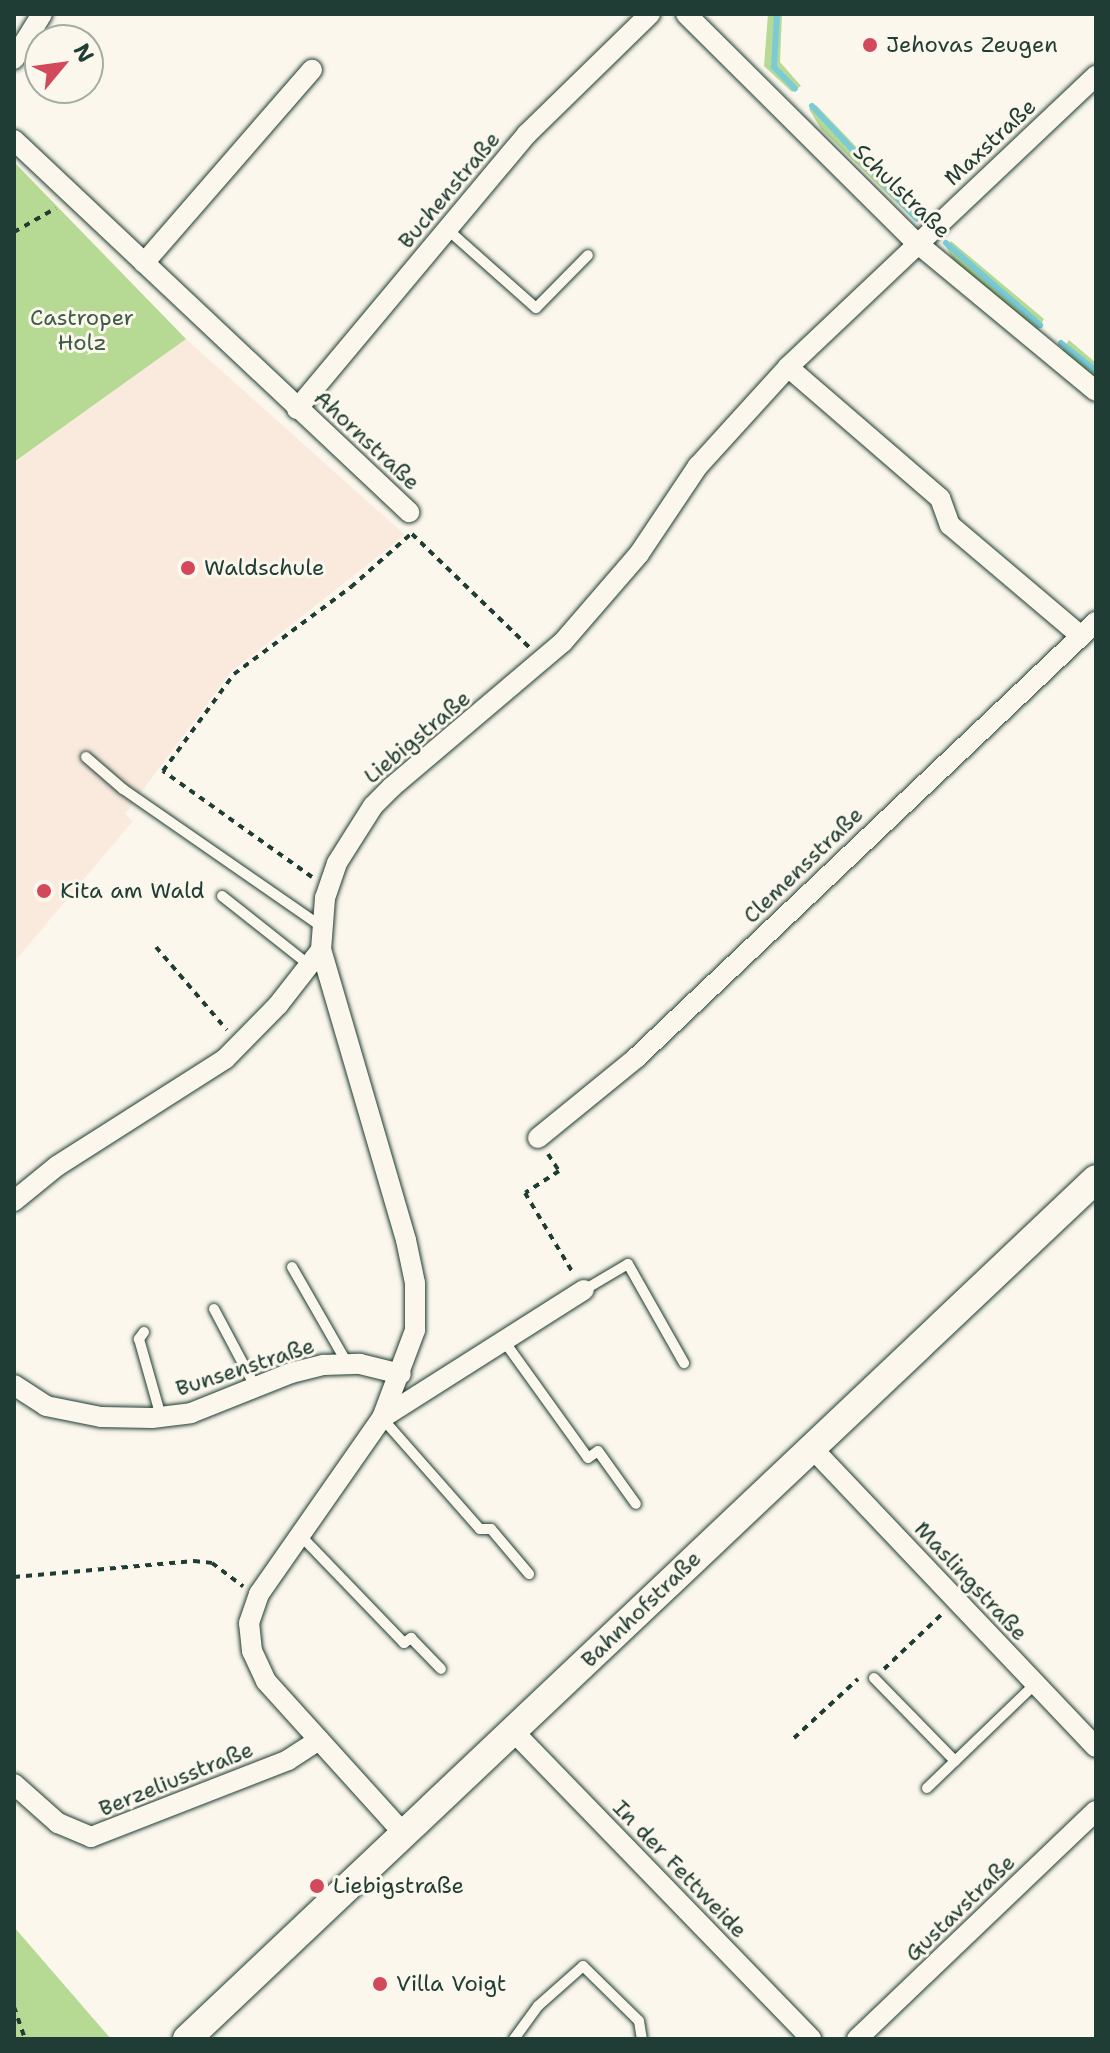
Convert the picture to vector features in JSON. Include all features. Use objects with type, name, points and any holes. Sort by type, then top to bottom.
[{"type":"main road","name":"Bahnhofstraße","points":[[187,2039],[406,1836],[1096,1179]]},
{"type":"street","points":[[14,59],[42,14]]},
{"type":"street","name":"Buchenstraße","points":[[297,409],[527,134],[650,14]]},
{"type":"street","name":"Schulstraße","points":[[686,14],[917,243],[1096,391]]},
{"type":"street","points":[[144,263],[312,70]]},
{"type":"street","name":"Maxstraße","points":[[917,243],[1096,76]]},
{"type":"street","name":"Ahornstraße","points":[[14,140],[409,512]]},
{"type":"street","name":"Liebigstraße","points":[[406,1836],[266,1681],[252,1651],[249,1623],[259,1594],[382,1418],[415,1330],[415,1283],[315,957],[328,889],[337,863],[373,806],[543,661],[639,554],[698,466],[788,367],[917,243]]},
{"type":"street","points":[[788,367],[940,498],[950,525],[1089,629]]},
{"type":"street","name":"Clemensstraße","points":[[538,1138],[636,1058],[1089,629]]},
{"type":"street","points":[[14,1201],[239,1044],[315,957]]},
{"type":"street","name":"Liebigstraße","points":[[382,1418],[584,1290]]},
{"type":"street","name":"Bunsenstraße","points":[[14,1385],[46,1406],[101,1417],[161,1417],[191,1413],[291,1373],[347,1363],[401,1374]]},
{"type":"street","name":"Maslingstraße","points":[[812,1448],[1096,1747]]},
{"type":"street","name":"In der Fettweide","points":[[514,1732],[811,2039]]},
{"type":"street","name":"Berzeliusstraße","points":[[14,1784],[58,1823],[91,1837],[288,1760],[319,1740]]},
{"type":"street","name":"Gustavstraße","points":[[857,2039],[1096,1811]]},
{"type":"lane","points":[[447,229],[536,308],[588,255]]},
{"type":"lane","points":[[86,757],[123,789],[322,927]]},
{"type":"lane","points":[[222,896],[315,957]]},
{"type":"lane","points":[[584,1290],[628,1264],[684,1363]]},
{"type":"lane","points":[[292,1267],[347,1363]]},
{"type":"lane","points":[[214,1309],[256,1388]]},
{"type":"lane","points":[[144,1332],[139,1339],[161,1417]]},
{"type":"lane","points":[[504,1341],[588,1458],[598,1451],[636,1504]]},
{"type":"lane","points":[[382,1418],[480,1529],[491,1529],[529,1574]]},
{"type":"lane","points":[[300,1535],[404,1643],[411,1638],[441,1669]]},
{"type":"lane","points":[[874,1678],[955,1761]]},
{"type":"lane","points":[[927,1788],[1036,1683]]},
{"type":"lane","points":[[514,2039],[538,2006],[583,1966],[639,2021],[642,2039]]},
{"type":"path","points":[[14,232],[75,197]]},
{"type":"path","name":"Ahornstraße","points":[[409,512],[412,533]]},
{"type":"path","points":[[328,889],[163,771],[234,674],[351,587],[412,533],[543,661]]},
{"type":"path","points":[[156,947],[239,1044]]},
{"type":"path","points":[[538,1138],[559,1171],[525,1193],[584,1290]]},
{"type":"path","points":[[14,1577],[194,1561],[212,1563],[259,1594]]},
{"type":"path","points":[[794,1738],[865,1673],[874,1678],[942,1613]]},
{"type":"path","points":[[14,2007],[25,2039]]},
{"type":"shaded area","name":"Waldschule","points":[[186,339],[405,535],[231,672],[125,814],[133,821],[15,961],[14,462]]},
{"type":"green space","points":[[768,14],[782,14],[780,62],[801,86],[792,92],[764,66]]},
{"type":"green space","points":[[816,105],[920,213],[914,220],[821,129],[809,109]]},
{"type":"green space","name":"Castroper Holz","points":[[14,162],[186,339],[14,462]]},
{"type":"green space","points":[[951,241],[1044,319],[1038,330],[954,261],[946,247]]},
{"type":"green space","points":[[1069,340],[1096,363],[1096,381],[1062,351]]},
{"type":"green space","points":[[14,1927],[111,2039],[14,2039]]},
{"type":"waterway","points":[[777,14],[774,67],[795,89]]},
{"type":"waterway","points":[[812,106],[917,219]]},
{"type":"waterway","points":[[946,243],[1040,325]]},
{"type":"waterway","points":[[1061,343],[1096,371]]},
{"type":"place","name":"Jehovas Zeugen","points":[[870,45]]},
{"type":"place","name":"Waldschule","points":[[188,568]]},
{"type":"place","name":"Kita am Wald","points":[[44,891]]},
{"type":"place","name":"Liebigstraße","points":[[317,1886]]},
{"type":"place","name":"Villa Voigt","points":[[380,1984]]}]
